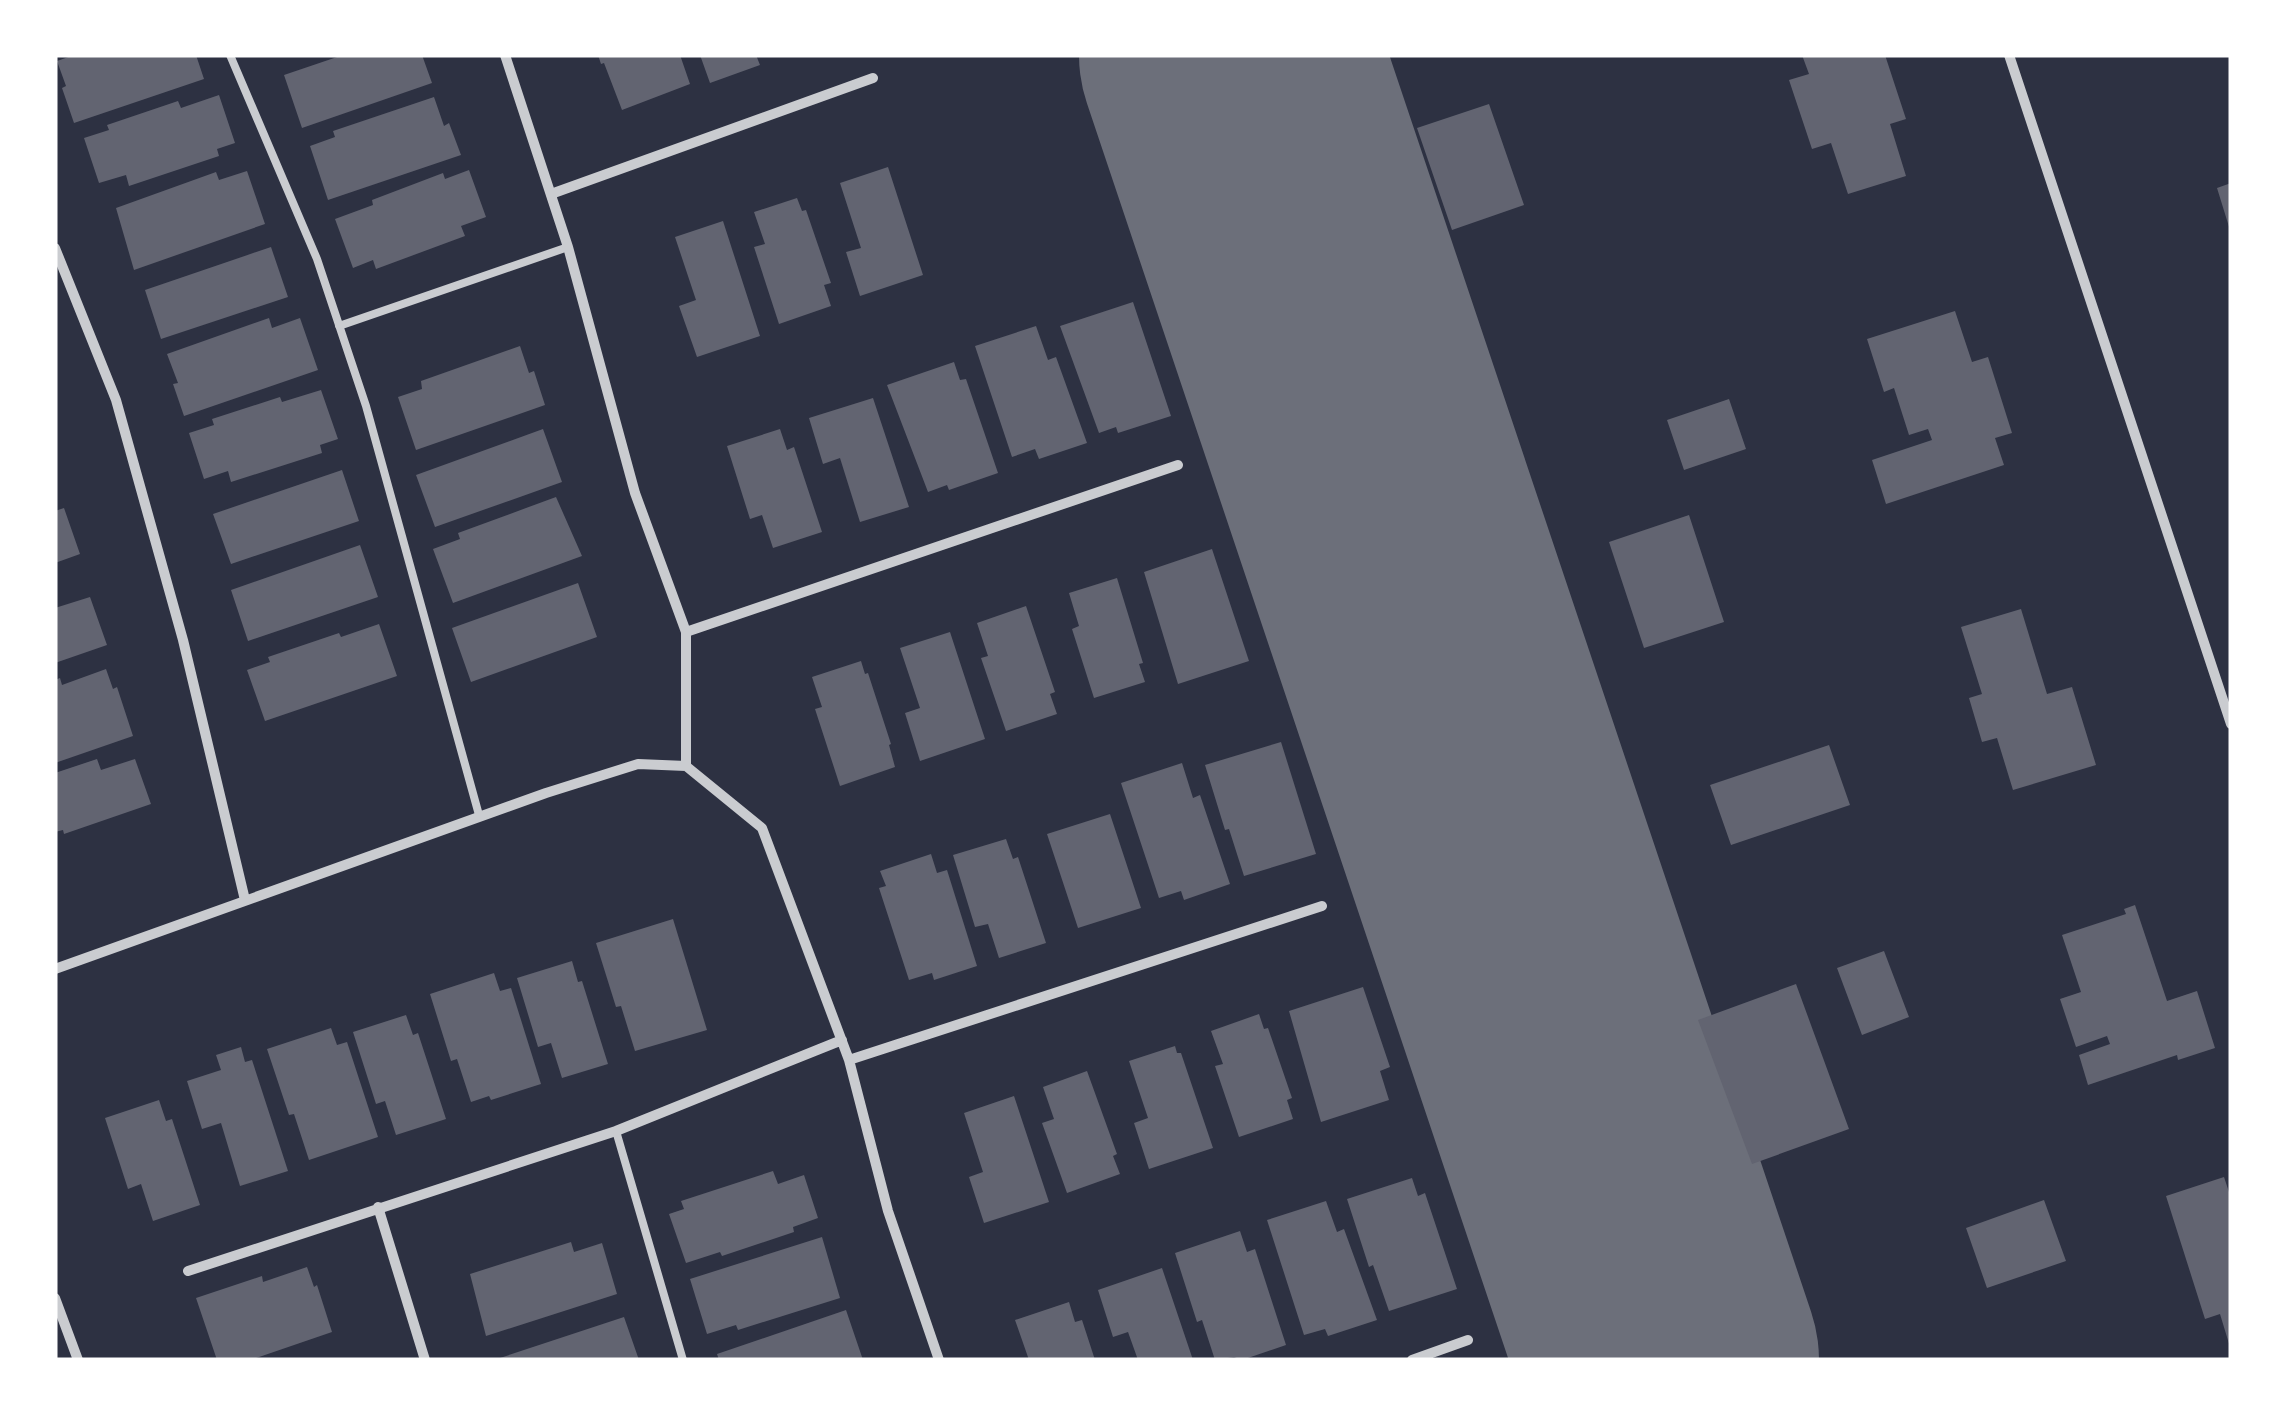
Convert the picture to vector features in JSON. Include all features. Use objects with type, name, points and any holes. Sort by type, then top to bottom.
[{"type":"street","points":[[505,55],[568,247],[635,492],[686,632],[686,766]]},
{"type":"street","points":[[2009,55],[2231,724]]},
{"type":"street","points":[[551,194],[873,78]]},
{"type":"street","points":[[55,248],[116,400],[183,640],[245,900]]},
{"type":"street","points":[[686,632],[1178,464]]},
{"type":"street","points":[[55,969],[479,815],[638,764],[686,766],[762,828],[849,1060],[888,1211],[939,1360]]},
{"type":"street","points":[[849,1060],[1322,906]]},
{"type":"street","points":[[188,1271],[616,1131],[842,1040]]},
{"type":"street","points":[[378,1207],[426,1360]]},
{"type":"street","points":[[55,1298],[78,1360]]},
{"type":"street","points":[[1412,1360],[1468,1340]]},
{"type":"lane","points":[[230,55],[317,259],[366,406],[479,815]]},
{"type":"lane","points":[[339,326],[568,247]]},
{"type":"lane","points":[[616,1131],[684,1360]]},
{"type":"building","points":[[74,55],[196,55],[204,79],[74,123],[57,61]]},
{"type":"building","points":[[343,55],[422,55],[432,83],[302,128],[284,75]]},
{"type":"building","points":[[598,55],[680,55],[690,84],[622,110]]},
{"type":"building","points":[[700,55],[756,55],[760,65],[710,83]]},
{"type":"building","points":[[1802,55],[1885,55],[1906,119],[1890,124],[1906,176],[1848,194],[1831,143],[1812,149],[1789,80],[1809,74]]},
{"type":"building","points":[[219,95],[235,143],[217,149],[219,156],[129,186],[126,175],[99,183],[84,138],[109,130],[107,125],[178,101],[181,108]]},
{"type":"building","points":[[434,97],[444,126],[449,123],[461,155],[328,200],[310,146],[335,137],[333,131]]},
{"type":"building","points":[[1489,104],[1524,205],[1452,230],[1417,128]]},
{"type":"building","points":[[888,167],[923,275],[860,296],[846,252],[861,248],[840,183]]},
{"type":"building","points":[[469,170],[486,217],[461,226],[465,236],[376,269],[373,260],[353,268],[335,219],[443,173],[445,179]]},
{"type":"building","points":[[247,171],[265,224],[134,270],[116,208],[216,172],[219,180]]},
{"type":"building","points":[[2231,183],[2231,230],[2230,230],[2217,188]]},
{"type":"building","points":[[797,198],[802,211],[806,210],[831,283],[824,285],[831,306],[779,324],[754,247],[765,244],[754,212]]},
{"type":"building","points":[[723,221],[760,336],[697,357],[679,306],[696,300],[675,237]]},
{"type":"building","points":[[271,247],[288,297],[161,339],[145,290]]},
{"type":"building","points":[[1133,302],[1171,416],[1118,433],[1116,427],[1099,433],[1060,326]]},
{"type":"building","points":[[1955,311],[1972,362],[1988,357],[2012,433],[1995,438],[2004,465],[1886,504],[1872,460],[1932,440],[1928,429],[1909,435],[1894,388],[1884,392],[1867,339]]},
{"type":"building","points":[[269,318],[272,328],[300,318],[318,370],[184,416],[167,354]]},
{"type":"building","points":[[1036,326],[1048,360],[1056,357],[1087,443],[1039,459],[1035,449],[1012,457],[975,346]]},
{"type":"building","points":[[520,346],[529,373],[534,371],[545,405],[416,450],[398,397],[422,389],[421,381]]},
{"type":"building","points":[[954,362],[960,380],[966,379],[998,473],[949,490],[947,485],[928,492],[887,385]]},
{"type":"building","points":[[321,390],[338,439],[320,445],[322,453],[231,482],[228,471],[204,479],[189,433],[214,425],[212,419],[280,397],[282,402]]},
{"type":"building","points":[[873,398],[909,507],[860,522],[840,458],[823,464],[809,418]]},
{"type":"building","points":[[1729,399],[1746,449],[1684,470],[1667,420]]},
{"type":"building","points":[[543,429],[562,482],[435,527],[416,475]]},
{"type":"building","points":[[780,429],[787,450],[794,447],[822,532],[773,548],[762,515],[750,519],[727,446]]},
{"type":"building","points":[[342,470],[359,521],[231,564],[213,514]]},
{"type":"building","points":[[556,497],[582,556],[453,603],[433,549],[460,539],[458,533]]},
{"type":"building","points":[[64,508],[80,554],[55,563],[55,511]]},
{"type":"building","points":[[1689,515],[1724,622],[1644,648],[1609,542]]},
{"type":"building","points":[[360,545],[378,597],[248,641],[231,590]]},
{"type":"building","points":[[1212,549],[1249,661],[1178,684],[1144,572]]},
{"type":"building","points":[[1117,578],[1143,663],[1139,664],[1145,682],[1094,698],[1072,629],[1079,626],[1069,593]]},
{"type":"building","points":[[578,583],[597,637],[471,682],[452,628]]},
{"type":"building","points":[[90,597],[107,645],[55,663],[55,608]]},
{"type":"building","points":[[1026,606],[1055,692],[1050,694],[1057,714],[1006,731],[981,658],[988,656],[977,623]]},
{"type":"building","points":[[2021,609],[2047,694],[2072,687],[2096,765],[2013,790],[1997,738],[1982,742],[1969,698],[1982,694],[1961,627]]},
{"type":"building","points":[[379,624],[397,676],[265,721],[247,670],[270,662],[268,657]]},
{"type":"building","points":[[950,632],[985,739],[920,761],[905,713],[920,708],[900,648]]},
{"type":"building","points":[[861,661],[891,744],[895,767],[840,786],[815,709],[822,707],[812,677]]},
{"type":"building","points":[[106,669],[113,689],[117,687],[133,736],[55,763],[55,680],[60,678],[62,685]]},
{"type":"building","points":[[1281,742],[1316,854],[1244,876],[1205,765]]},
{"type":"building","points":[[1829,745],[1850,805],[1731,845],[1710,785]]},
{"type":"building","points":[[97,759],[101,770],[135,759],[151,804],[64,834],[63,830],[55,832],[55,773]]},
{"type":"building","points":[[1182,763],[1193,798],[1200,795],[1230,884],[1184,900],[1181,891],[1159,898],[1121,783]]},
{"type":"building","points":[[1110,814],[1141,908],[1078,928],[1047,834]]},
{"type":"building","points":[[1006,839],[1013,859],[1018,857],[1046,943],[999,958],[988,924],[975,927],[953,855]]},
{"type":"building","points":[[931,854],[937,873],[947,870],[977,966],[934,980],[932,973],[909,980],[879,888],[886,886],[880,871]]},
{"type":"building","points":[[2135,905],[2167,1001],[2197,991],[2215,1048],[2178,1060],[2177,1055],[2088,1085],[2079,1055],[2110,1044],[2107,1036],[2076,1047],[2060,999],[2081,992],[2062,935],[2126,914],[2124,909]]},
{"type":"building","points":[[673,919],[707,1030],[635,1051],[596,943]]},
{"type":"building","points":[[1884,951],[1909,1017],[1862,1035],[1837,968]]},
{"type":"building","points":[[572,961],[608,1064],[562,1078],[551,1043],[538,1047],[517,978]]},
{"type":"building","points":[[494,973],[500,991],[511,988],[541,1084],[491,1100],[489,1096],[471,1102],[457,1059],[451,1061],[430,994]]},
{"type":"building","points":[[1796,984],[1849,1129],[1752,1164],[1698,1020]]},
{"type":"building","points":[[1363,987],[1390,1067],[1380,1071],[1389,1100],[1321,1122],[1289,1011]]},
{"type":"building","points":[[1259,1014],[1264,1029],[1268,1028],[1292,1098],[1287,1100],[1293,1119],[1239,1137],[1215,1066],[1223,1064],[1211,1031]]},
{"type":"building","points":[[406,1015],[413,1035],[418,1033],[446,1119],[396,1135],[385,1101],[376,1104],[353,1032]]},
{"type":"building","points":[[331,1028],[337,1045],[347,1042],[378,1137],[309,1160],[267,1049]]},
{"type":"building","points":[[1175,1046],[1177,1053],[1181,1053],[1213,1148],[1149,1169],[1134,1123],[1148,1118],[1129,1061]]},
{"type":"building","points":[[241,1047],[245,1062],[252,1060],[288,1171],[240,1186],[221,1123],[202,1129],[187,1081],[221,1070],[216,1055]]},
{"type":"building","points":[[1087,1071],[1117,1154],[1113,1156],[1120,1174],[1067,1193],[1042,1123],[1054,1119],[1043,1087]]},
{"type":"building","points":[[1014,1096],[1049,1202],[984,1223],[969,1177],[983,1172],[964,1113]]},
{"type":"building","points":[[159,1100],[166,1121],[172,1119],[200,1205],[153,1221],[141,1184],[128,1189],[105,1118]]},
{"type":"building","points":[[773,1171],[778,1184],[804,1175],[818,1218],[793,1227],[794,1232],[722,1256],[720,1252],[686,1263],[669,1214],[684,1209],[681,1201]]},
{"type":"building","points":[[2224,1177],[2231,1198],[2230,1347],[2220,1314],[2205,1319],[2166,1196]]},
{"type":"building","points":[[1412,1178],[1418,1196],[1425,1193],[1457,1289],[1389,1311],[1373,1265],[1369,1267],[1347,1199]]},
{"type":"building","points":[[2044,1200],[2066,1261],[1987,1288],[1966,1228]]},
{"type":"building","points":[[1326,1201],[1337,1232],[1344,1229],[1377,1320],[1328,1336],[1325,1329],[1304,1335],[1267,1220]]},
{"type":"building","points":[[1240,1231],[1247,1252],[1255,1249],[1286,1345],[1242,1360],[1215,1360],[1202,1320],[1197,1322],[1175,1253]]},
{"type":"building","points":[[822,1237],[840,1298],[738,1330],[736,1325],[707,1334],[690,1279]]},
{"type":"building","points":[[571,1242],[574,1252],[602,1243],[617,1294],[486,1336],[470,1274]]},
{"type":"building","points":[[307,1267],[332,1332],[250,1360],[217,1360],[196,1298],[262,1276],[263,1282]]},
{"type":"building","points":[[1162,1268],[1193,1360],[1138,1360],[1128,1332],[1113,1337],[1098,1290]]},
{"type":"building","points":[[1069,1302],[1075,1322],[1082,1320],[1095,1360],[1029,1360],[1015,1320]]},
{"type":"building","points":[[846,1310],[863,1360],[719,1360],[717,1354]]},
{"type":"building","points":[[624,1317],[639,1360],[497,1360],[497,1359]]},
{"type":"runway","points":[[1230,55],[1668,1360]]}]
